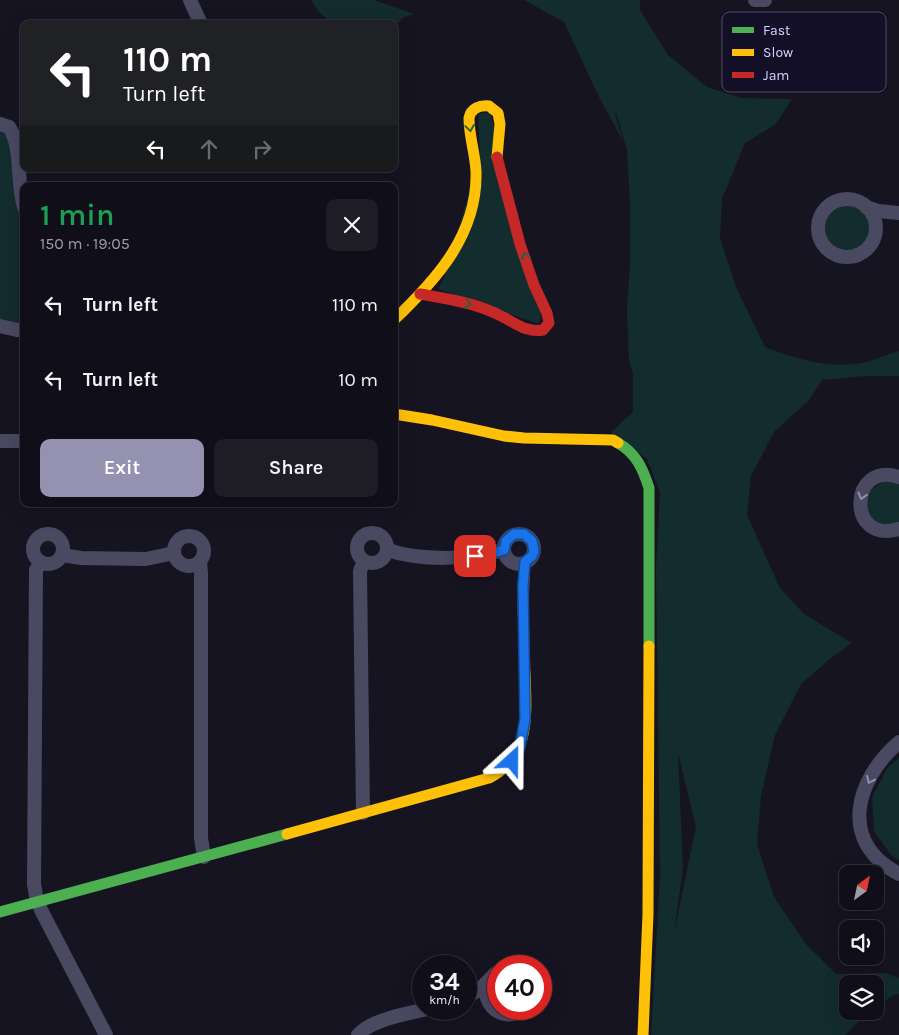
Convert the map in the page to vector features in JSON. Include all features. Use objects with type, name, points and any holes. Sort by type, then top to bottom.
[{"type":"street","points":[[190,0],[199,20]]},
{"type":"street","points":[[755,0],[765,0]]},
{"type":"street","points":[[398,316],[420,294],[440,274],[451,259],[466,230],[474,200],[475,185],[474,150],[468,121],[474,108],[487,105],[498,112],[500,117],[501,124],[497,144],[498,166],[535,286],[550,316],[550,323],[543,330],[531,331],[491,311],[420,294]]},
{"type":"street","points":[[0,124],[9,126],[16,143],[20,189]]},
{"type":"street","points":[[866,207],[878,211],[899,213],[875,236],[871,245],[864,252],[855,256],[845,257],[827,249],[821,241],[818,231],[819,221],[823,212],[838,200],[848,199],[858,201],[866,207],[875,220],[875,236]]},
{"type":"street","points":[[0,326],[20,330]]},
{"type":"street","points":[[398,415],[504,436],[612,440],[621,444],[632,453],[640,462],[646,476],[649,488],[649,849],[643,1035]]},
{"type":"street","points":[[0,442],[20,441]]},
{"type":"street","points":[[899,477],[883,475],[874,478],[866,484],[859,502],[861,512],[866,521],[873,527],[882,531],[892,532],[899,529]]},
{"type":"street","points":[[43,534],[53,534],[61,541],[63,546],[62,555],[55,562],[45,564],[34,555],[33,545],[43,534]]},
{"type":"street","points":[[377,534],[381,536],[387,550],[378,562],[364,561],[358,554],[357,544],[362,536],[377,534]]},
{"type":"street","points":[[514,534],[524,534],[532,541],[534,551],[532,556],[525,562],[516,564],[511,562],[505,555],[504,550],[506,541],[514,534]]},
{"type":"street","points":[[200,562],[191,566],[178,562],[174,553],[176,544],[189,536],[199,540],[204,548],[200,562],[201,838],[204,857]]},
{"type":"street","points":[[387,550],[419,557],[475,556],[504,550]]},
{"type":"street","points":[[62,555],[81,558],[146,559],[174,553]]},
{"type":"street","points":[[363,813],[360,571],[364,561]]},
{"type":"street","points":[[41,562],[36,570],[34,884],[38,903],[106,1035]]},
{"type":"street","points":[[4,913],[490,778],[502,772],[512,761],[520,747],[525,719],[523,586],[525,562]]},
{"type":"street","points":[[899,742],[882,759],[871,775],[858,809],[859,824],[863,837],[871,851],[888,867],[899,874]]},
{"type":"street","points":[[477,991],[487,983]]},
{"type":"street","points":[[358,1035],[368,1026],[412,1013]]},
{"type":"green space","points":[[311,0],[374,0],[414,14],[402,18],[398,23],[398,20],[328,20],[319,12]]},
{"type":"green space","points":[[524,0],[640,0],[640,10],[668,55],[707,87],[742,98],[792,99],[775,125],[745,143],[722,199],[720,238],[737,289],[765,347],[814,362],[840,365],[866,362],[899,351],[899,376],[865,376],[822,380],[809,400],[774,432],[751,476],[747,515],[780,588],[804,614],[852,643],[801,684],[775,735],[761,796],[757,844],[774,897],[806,944],[836,974],[885,973],[899,978],[899,994],[884,1001],[884,975],[839,975],[839,1020],[860,1020],[845,1035],[651,1035],[660,875],[656,567],[660,493],[647,459],[611,432],[633,412],[633,374],[629,360],[627,311],[630,263],[630,206],[627,150],[616,112],[624,143],[599,97],[564,22]],"holes":[[[678,753],[696,827],[674,933],[683,868]]]},
{"type":"green space","points":[[490,112],[543,309],[539,324],[438,289],[443,280],[480,157],[478,114]]},
{"type":"green space","points":[[0,130],[6,134],[12,146],[20,214],[20,324],[0,320]]},
{"type":"green space","points":[[853,205],[857,206],[867,215],[870,219],[870,237],[861,247],[853,251],[843,251],[835,247],[826,237],[825,223],[829,215],[839,206]]},
{"type":"green space","points":[[885,481],[899,483],[899,524],[897,526],[875,523],[867,509],[866,499],[868,494],[877,485]]},
{"type":"green space","points":[[899,758],[899,860],[891,855],[874,831],[872,797],[888,767]]},
{"type":"traffic: fast","points":[[618,443],[630,452],[638,462],[649,488],[649,646]]},
{"type":"traffic: fast","points":[[0,912],[287,834]]},
{"type":"traffic: slow","points":[[398,316],[439,271],[452,254],[462,235],[470,215],[475,194],[476,171],[469,118],[474,110],[482,106],[489,106],[498,113],[500,124],[497,157]]},
{"type":"traffic: slow","points":[[398,415],[504,436],[613,440],[618,443]]},
{"type":"traffic: slow","points":[[643,1035],[648,914],[649,646]]},
{"type":"traffic: slow","points":[[287,834],[489,778],[503,769],[513,758],[520,746],[524,732],[526,703],[525,672]]},
{"type":"traffic: jam","points":[[420,294],[483,308],[532,330],[543,330],[549,323],[547,313],[534,285],[520,244],[497,157]]},
{"type":"traffic: jam","points":[[525,562],[523,607],[525,672]]},
{"type":"route","points":[[475,556],[504,550],[506,541],[514,534],[524,534],[532,541],[534,546],[532,556],[525,562],[523,586],[525,719],[520,747],[512,761]]}]
